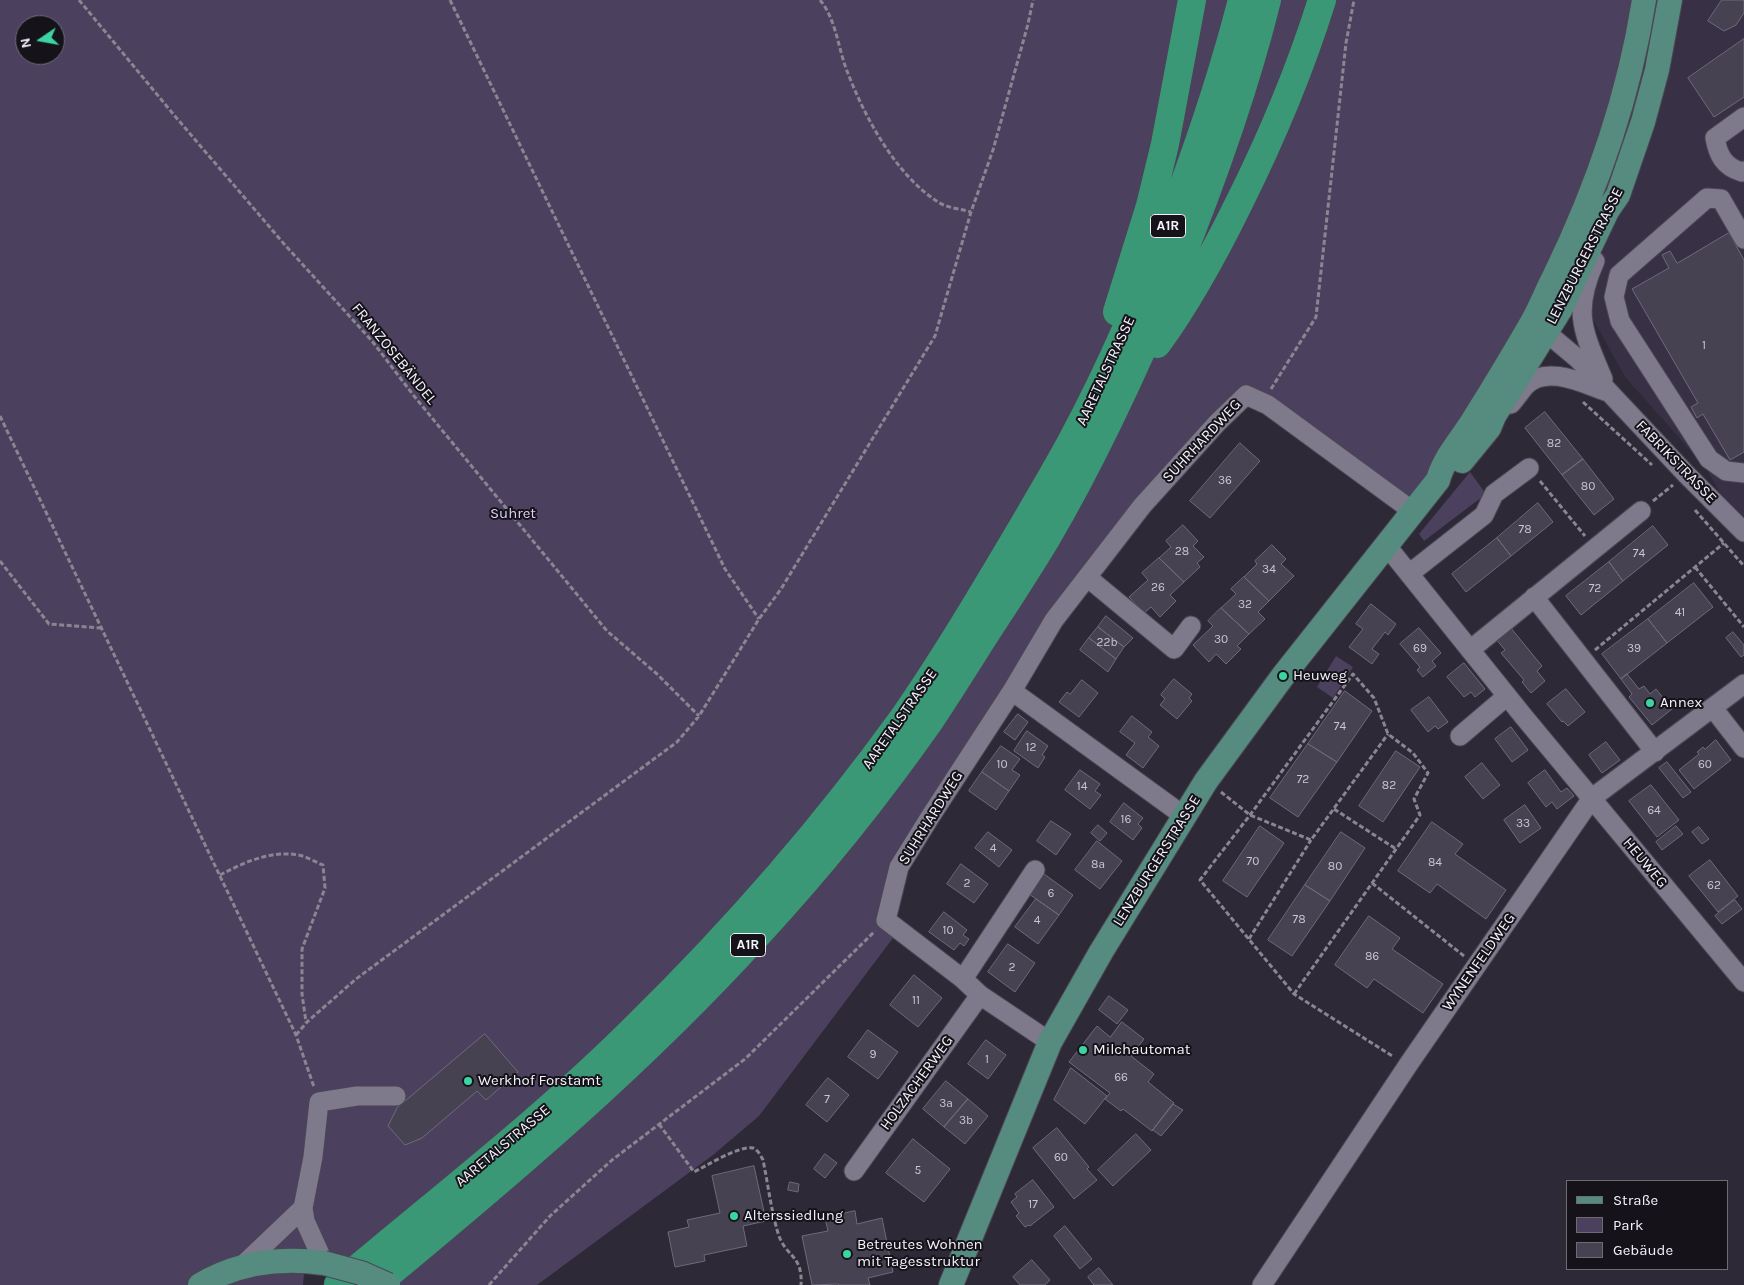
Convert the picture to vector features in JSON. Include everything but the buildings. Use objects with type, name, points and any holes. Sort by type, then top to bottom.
[{"type":"highway","points":[[1071,443],[1118,310],[1150,206],[1165,144],[1192,0]]},
{"type":"highway","name":"AARETALSTRASSE","points":[[323,1270],[534,1122],[635,1029],[769,888],[833,811],[885,743],[982,596],[1071,443],[1116,351],[1171,220],[1220,78],[1242,0]]},
{"type":"highway","name":"AARETALSTRASSE","points":[[375,1285],[558,1129],[709,986],[758,934],[828,854],[892,773],[931,719],[1008,599],[1062,510],[1126,388],[1206,193],[1254,52],[1267,0]]},
{"type":"highway","points":[[1126,388],[1182,310],[1227,228],[1262,158],[1287,100],[1310,39],[1322,0]]},
{"type":"main road","name":"LENZBURGERSTRASSE","points":[[1438,480],[1450,476],[1489,428],[1539,328],[1565,254],[1583,214],[1602,163],[1620,109],[1639,31],[1644,0]]},
{"type":"main road","name":"LENZBURGERSTRASSE","points":[[951,1285],[1050,1042],[1101,952],[1184,816],[1206,782],[1283,676],[1438,480],[1441,467],[1585,262],[1607,211],[1618,195],[1643,122],[1670,0]]},
{"type":"main road","points":[[200,1285],[242,1266],[262,1262],[361,1273],[388,1285]]},
{"type":"street","points":[[1744,117],[1715,138],[1718,152],[1731,169],[1744,171]]},
{"type":"street","name":"FABRIKSTRASSE","points":[[1608,392],[1582,324],[1581,300],[1618,195]]},
{"type":"street","points":[[1744,239],[1721,199],[1707,198],[1619,274],[1614,297],[1620,321],[1709,459],[1726,471],[1744,473]]},
{"type":"street","name":"FABRIKSTRASSE","points":[[1539,328],[1578,358],[1686,474],[1742,524]]},
{"type":"street","name":"FABRIKSTRASSE","points":[[1489,428],[1500,419],[1527,385],[1537,377],[1551,375],[1571,379],[1608,392]]},
{"type":"street","name":"SUHRHARDWEG","points":[[886,920],[899,867],[1012,691],[1054,620],[1142,506],[1217,423],[1246,395],[1268,405],[1414,512]]},
{"type":"street","points":[[1408,574],[1484,515],[1494,494],[1529,468]]},
{"type":"street","points":[[1470,650],[1641,510]]},
{"type":"street","name":"HEUWEG","points":[[1386,545],[1507,696],[1744,982]]},
{"type":"street","points":[[1087,577],[1174,649],[1191,626]]},
{"type":"street","points":[[1534,597],[1655,752]]},
{"type":"street","name":"WYNENFELDWEG","points":[[1262,1285],[1408,1065],[1592,798],[1744,684]]},
{"type":"street","points":[[1012,691],[1184,816]]},
{"type":"street","points":[[1460,736],[1507,696]]},
{"type":"street","points":[[1713,708],[1744,748]]},
{"type":"street","points":[[963,980],[1035,870]]},
{"type":"street","points":[[886,920],[980,995],[1050,1042]]},
{"type":"street","name":"HOLZACHERWEG","points":[[854,1171],[980,995]]},
{"type":"street","points":[[323,1270],[305,1221],[303,1208],[313,1157],[319,1102],[357,1096],[396,1096]]},
{"type":"street","points":[[242,1266],[296,1212],[303,1208]]},
{"type":"path","name":"FRANZOSEBÄNDEL","points":[[79,0],[285,245],[372,341],[414,396],[607,631],[657,674],[699,716]]},
{"type":"path","points":[[450,0],[725,569],[759,619]]},
{"type":"path","points":[[820,0],[828,9],[847,72],[873,130],[913,183],[940,204],[971,212]]},
{"type":"path","points":[[296,1034],[306,1022],[356,979],[677,742],[699,716],[759,619],[781,589],[935,336],[971,212],[993,150],[1026,33],[1033,0]]},
{"type":"path","points":[[1261,402],[1316,317],[1346,43],[1354,0]]},
{"type":"path","points":[[1581,400],[1652,465]]},
{"type":"path","points":[[0,416],[296,1034],[319,1102]]},
{"type":"path","points":[[1529,468],[1595,548]]},
{"type":"path","points":[[1641,510],[1673,485],[1666,478]]},
{"type":"path","points":[[1583,660],[1724,543]]},
{"type":"path","points":[[0,561],[49,624],[101,628]]},
{"type":"path","points":[[1695,566],[1744,627]]},
{"type":"path","points":[[1294,994],[1420,815],[1414,799],[1428,773],[1413,753],[1388,734],[1374,698],[1353,674],[1200,880],[1294,994],[1408,1065]]},
{"type":"path","points":[[1249,939],[1311,840],[1388,734]]},
{"type":"path","points":[[1206,782],[1250,815],[1311,840]]},
{"type":"path","points":[[1334,809],[1396,849]]},
{"type":"path","points":[[220,875],[243,863],[270,855],[298,854],[323,865],[325,888],[302,950],[302,994],[306,1022]]},
{"type":"path","points":[[1372,884],[1476,966]]},
{"type":"path","points":[[489,1285],[550,1216],[612,1160],[745,1059],[886,920]]},
{"type":"path","points":[[659,1124],[694,1172],[742,1149],[754,1148],[757,1151],[763,1160],[779,1236],[797,1261],[802,1273],[801,1285]]},
{"type":"shaded area","points":[[1656,0],[1744,0],[1744,532],[1706,468],[1625,377],[1593,319],[1581,251],[1622,145],[1649,44]]},
{"type":"green space","name":"Suhret","points":[[0,0],[1656,0],[1649,44],[1622,145],[1581,251],[1414,512],[1246,395],[1142,506],[930,817],[886,920],[899,930],[759,1116],[713,1155],[537,1285],[383,1285],[305,1261],[303,1285],[0,1285]]},
{"type":"green space","points":[[1470,472],[1486,494],[1424,541],[1419,534]]},
{"type":"green space","points":[[1336,656],[1353,667],[1333,698],[1317,687]]},
{"type":"place","name":"Heuweg","points":[[1283,676]]},
{"type":"place","name":"Annex","points":[[1650,703]]},
{"type":"place","name":"Milchautomat","points":[[1083,1050]]},
{"type":"place","name":"Werkhof Forstamt","points":[[468,1081]]},
{"type":"place","name":"Alterssiedlung","points":[[734,1216]]},
{"type":"place","name":"Betreutes Wohnen mit Tagesstruktur","points":[[847,1254]]}]
